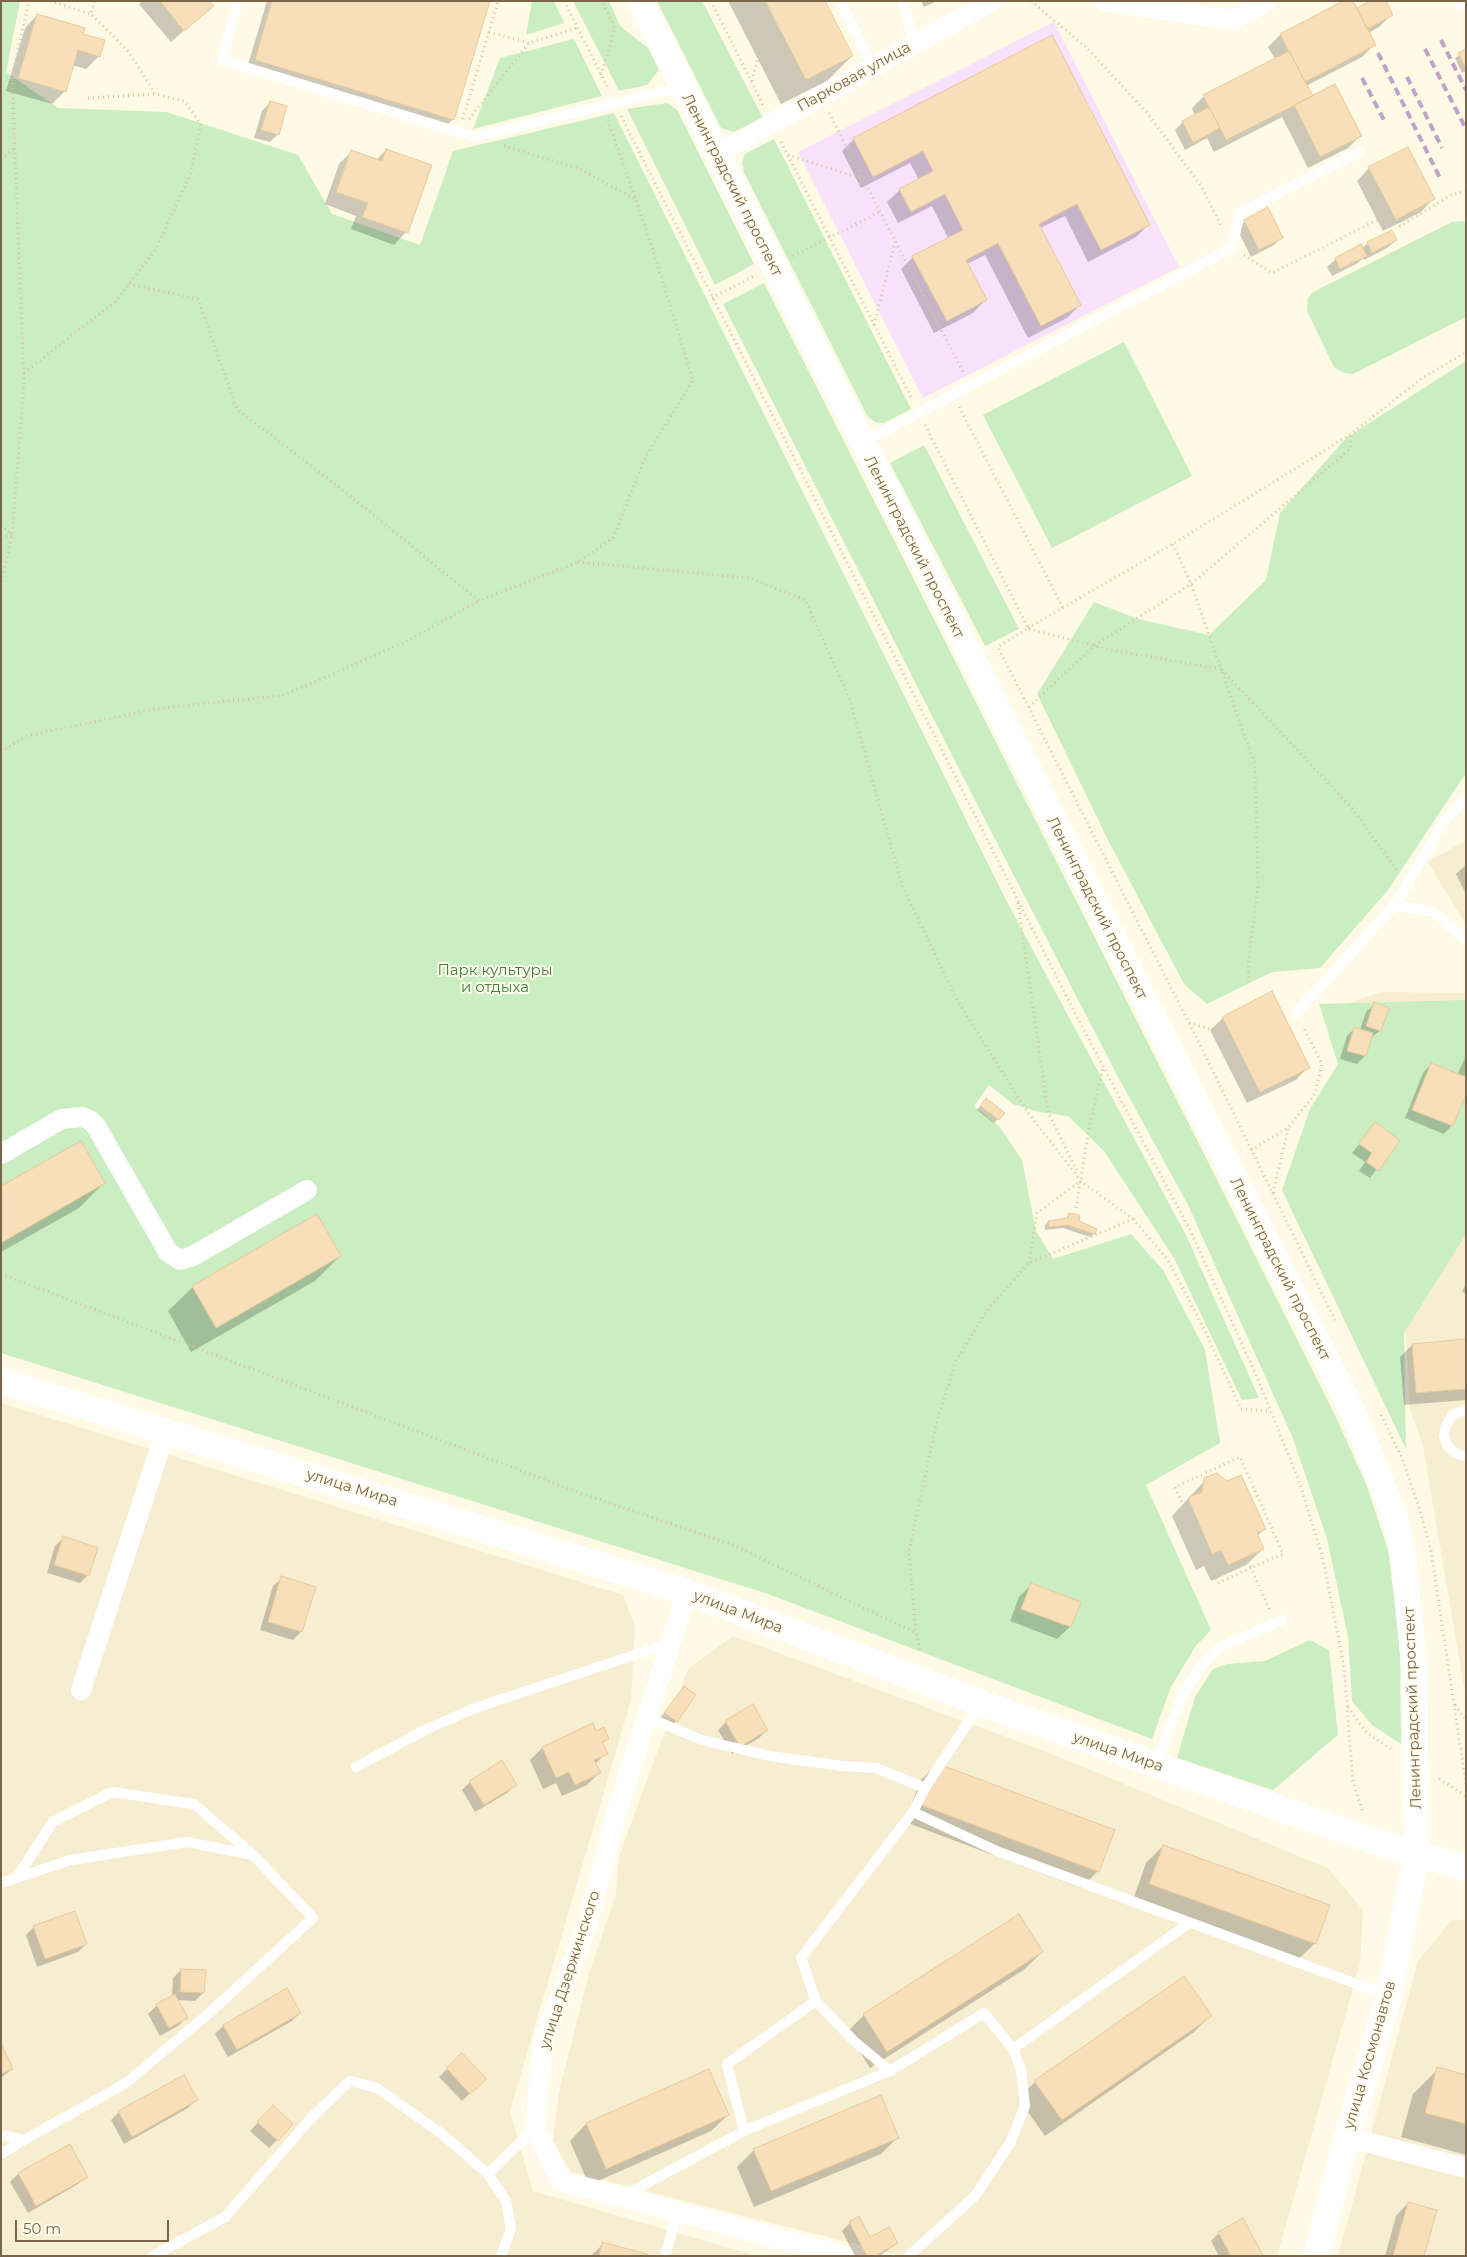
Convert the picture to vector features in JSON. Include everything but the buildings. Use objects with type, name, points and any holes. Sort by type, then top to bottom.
[{"type":"street","name":"Ленинградский проспект","points":[[640,1],[861,443],[1352,1410],[1381,1478],[1394,1515],[1403,1554],[1410,1610],[1414,1664],[1417,1853]]},
{"type":"street","name":"Парковая улица","points":[[717,154],[992,1]]},
{"type":"street","points":[[1104,1],[1232,20],[1267,1]]},
{"type":"street","points":[[1,1154],[62,1119],[74,1117],[90,1120],[96,1126],[168,1252],[180,1260],[193,1256],[307,1190]]},
{"type":"street","name":"улица Мира","points":[[1,1381],[166,1430],[687,1592],[981,1703],[1373,1841],[1466,1868]]},
{"type":"street","points":[[81,1690],[166,1430]]},
{"type":"street","name":"улица Дзержинского","points":[[535,2128],[543,2042],[588,1922],[618,1808],[687,1592]]},
{"type":"street","name":"улица Космонавтов","points":[[1316,2256],[1347,2137],[1389,1996],[1417,1853]]},
{"type":"street","points":[[535,2128],[561,2181],[844,2256]]},
{"type":"street","points":[[1347,2137],[1466,2168]]},
{"type":"lane","points":[[238,1],[222,60],[475,137],[683,87]]},
{"type":"lane","points":[[840,1],[873,67]]},
{"type":"lane","points":[[902,1],[915,43]]},
{"type":"lane","points":[[861,443],[1232,248],[1240,212],[1359,152]]},
{"type":"lane","points":[[1296,1013],[1395,905],[1445,820],[1466,799]]},
{"type":"lane","points":[[1395,905],[1433,912],[1466,940]]},
{"type":"lane","points":[[1466,1410],[1452,1415],[1445,1428],[1444,1436],[1448,1447],[1455,1454],[1466,1457]]},
{"type":"lane","points":[[1156,1765],[1183,1694],[1201,1666],[1220,1647],[1278,1621]]},
{"type":"lane","points":[[356,1767],[427,1729],[475,1708],[671,1643]]},
{"type":"lane","points":[[890,2071],[854,2040],[816,2001],[801,1958],[913,1812],[926,1788],[981,1703]]},
{"type":"lane","points":[[648,1717],[702,1740],[770,1756],[842,1766],[876,1768],[926,1788]]},
{"type":"lane","points":[[1,2154],[126,2083],[207,2015],[313,1918],[253,1855],[194,1804],[112,1792],[52,1822],[17,1877]]},
{"type":"lane","points":[[913,1812],[999,1852],[1389,1996]]},
{"type":"lane","points":[[1,1883],[71,1860],[187,1842],[253,1855]]},
{"type":"lane","points":[[1013,2049],[1189,1923]]},
{"type":"lane","points":[[744,2132],[726,2064],[816,2001]]},
{"type":"lane","points":[[623,2196],[744,2132],[890,2071],[984,2013],[1013,2049],[1021,2070],[1025,2106],[1010,2143],[975,2196],[909,2256]]},
{"type":"lane","points":[[153,2256],[225,2217],[314,2115],[350,2081],[377,2088],[442,2134],[488,2174],[506,2201],[511,2230],[501,2256]]},
{"type":"lane","points":[[488,2174],[535,2128]]},
{"type":"lane","points":[[1,2135],[24,2140]]},
{"type":"lane","points":[[665,2256],[678,2211]]},
{"type":"path","points":[[1,582],[12,535],[24,374],[12,76],[29,1]]},
{"type":"path","points":[[50,1],[91,14],[129,52],[154,94]]},
{"type":"path","points":[[91,14],[94,1]]},
{"type":"path","points":[[460,131],[498,1]]},
{"type":"path","points":[[564,1],[1017,900],[1192,1234],[1271,1412],[1299,1481],[1323,1559],[1344,1667],[1353,1782],[1364,1815]]},
{"type":"path","points":[[601,76],[615,28],[602,1]]},
{"type":"path","points":[[711,1],[1028,628],[1095,645],[1222,669],[1352,808],[1407,884]]},
{"type":"path","points":[[745,1],[763,35],[820,96],[970,386]]},
{"type":"path","points":[[1031,1],[1087,48],[1149,115],[1201,186],[1232,248],[1272,274],[1381,218],[1400,226],[1453,194],[1466,191]]},
{"type":"path","points":[[489,32],[529,43],[577,28]]},
{"type":"path","points":[[752,81],[763,35]]},
{"type":"path","points":[[460,131],[529,43]]},
{"type":"path","points":[[24,374],[116,301],[156,250],[190,175],[201,124],[184,101],[154,94],[88,98]]},
{"type":"path","points":[[1,752],[26,736],[154,710],[285,696],[403,643],[479,601],[578,562],[613,538],[646,458],[693,380],[636,199],[606,115]]},
{"type":"path","points":[[475,137],[580,169],[636,199]]},
{"type":"path","points":[[1,160],[14,149]]},
{"type":"path","points":[[788,155],[863,179]]},
{"type":"path","points":[[830,237],[880,212]]},
{"type":"path","points":[[874,325],[895,242]]},
{"type":"path","points":[[129,284],[198,299],[237,409],[354,499],[479,601]]},
{"type":"path","points":[[1337,1323],[998,647],[1174,544],[1351,434],[1421,379],[1466,352]]},
{"type":"path","points":[[952,395],[1063,608]]},
{"type":"path","points":[[1029,707],[1095,645],[1191,584],[1350,449],[1351,434]]},
{"type":"path","points":[[1,525],[12,535]]},
{"type":"path","points":[[1,537],[12,535]]},
{"type":"path","points":[[1174,544],[1191,584],[1256,765],[1258,884],[1248,968],[1249,982]]},
{"type":"path","points":[[578,562],[750,578],[805,600],[849,696],[902,885],[957,1000],[1029,1114],[1081,1180],[1133,1219],[1168,1260],[1206,1333],[1242,1409],[1271,1412]]},
{"type":"path","points":[[1017,900],[1048,1112],[1081,1180]]},
{"type":"path","points":[[1251,1150],[1288,1128],[1315,1094],[1322,1064],[1296,1013]]},
{"type":"path","points":[[1188,1023],[1232,1036]]},
{"type":"path","points":[[1076,1208],[1089,1128],[1103,1067]]},
{"type":"path","points":[[1273,1194],[1288,1128]]},
{"type":"path","points":[[1029,1263],[1037,1213],[1081,1180]]},
{"type":"path","points":[[920,1651],[916,1633],[909,1552],[937,1421],[956,1362],[987,1310],[1029,1263],[1133,1219]]},
{"type":"path","points":[[1,1274],[580,1493],[733,1545],[916,1633]]},
{"type":"path","points":[[1377,1406],[1402,1458],[1420,1510],[1431,1551],[1466,1786]]},
{"type":"path","points":[[1240,1457],[1284,1554],[1251,1568],[1218,1583],[1175,1487],[1240,1457]]},
{"type":"path","points":[[1246,1557],[1278,1621]]},
{"type":"path","points":[[1455,1704],[1466,1720]]},
{"type":"shaded area","points":[[1054,22],[1179,267],[923,398],[798,152]]},
{"type":"shaded area","points":[[1466,840],[1466,925],[1428,862]]},
{"type":"shaded area","points":[[1381,992],[1466,993],[1466,1699],[1423,1446],[1410,1409],[1406,1335],[1348,1205],[1349,1003]]},
{"type":"shaded area","points":[[1,1403],[623,1595],[635,1626],[631,1700],[510,2111],[533,2191],[757,2256],[1,2256]]},
{"type":"shaded area","points":[[733,1636],[1047,1752],[1328,1868],[1363,1910],[1360,1964],[1277,2256],[902,2256],[571,2172],[553,2141],[559,2092],[589,1974],[616,1894],[619,1856],[688,1669]]},
{"type":"shaded area","points":[[1466,1919],[1466,2256],[1338,2256],[1418,1961],[1451,1921]]},
{"type":"green space","name":"Парк культуры и отдыха","points":[[1,1],[20,1],[6,72],[58,108],[167,112],[298,155],[332,214],[420,245],[453,151],[614,113],[1007,902],[1186,1235],[1259,1398],[1242,1400],[1174,1258],[1104,1151],[1068,1116],[1039,1112],[1013,1104],[989,1085],[974,1106],[999,1126],[1022,1160],[1036,1231],[1053,1259],[1131,1234],[1163,1270],[1205,1350],[1220,1443],[1146,1485],[1211,1630],[1195,1647],[1171,1687],[1152,1739],[768,1594],[1,1353]]},
{"type":"green space","points":[[532,1],[554,1],[564,23],[526,35]]},
{"type":"green space","points":[[573,1],[609,1],[620,26],[648,48],[659,70],[647,85],[619,91]]},
{"type":"green space","points":[[657,1],[702,1],[763,118],[734,132],[721,128]]},
{"type":"green space","points":[[574,39],[602,96],[473,129],[500,58]]},
{"type":"green space","points":[[667,103],[677,110],[754,264],[715,285],[627,109]]},
{"type":"green space","points":[[774,139],[911,409],[884,423],[875,422],[868,417],[744,172],[742,163],[745,154]]},
{"type":"green space","points":[[1452,222],[1466,222],[1466,317],[1353,374],[1344,373],[1334,367],[1307,311],[1308,298],[1313,292]]},
{"type":"green space","points":[[764,283],[1334,1413],[1366,1484],[1388,1550],[1400,1643],[1401,1744],[1372,1725],[1352,1701],[1348,1636],[1327,1539],[1292,1436],[1188,1205],[1116,1073],[980,810],[723,304]]},
{"type":"green space","points":[[1124,342],[1192,476],[1052,548],[983,415]]},
{"type":"green space","points":[[1466,361],[1466,773],[1388,890],[1320,968],[1272,972],[1207,1004],[1184,984],[1109,842],[1037,694],[1094,602],[1138,619],[1209,635],[1266,580],[1280,513],[1346,438]]},
{"type":"green space","points":[[924,445],[1019,629],[985,646],[890,463]]},
{"type":"green space","points":[[1466,1000],[1466,1234],[1404,1333],[1406,1449],[1282,1190],[1310,1109],[1338,1064],[1319,1004]]},
{"type":"green space","points":[[1310,1640],[1329,1650],[1338,1735],[1273,1790],[1177,1758],[1195,1697],[1213,1669],[1227,1664],[1265,1661]]},
{"type":"railway","points":[[1441,40],[1466,90]]},
{"type":"railway","points":[[1425,49],[1466,129]]},
{"type":"railway","points":[[1378,53],[1440,178]]},
{"type":"railway","points":[[1407,77],[1442,148]]},
{"type":"railway","points":[[1362,78],[1385,122]]}]
